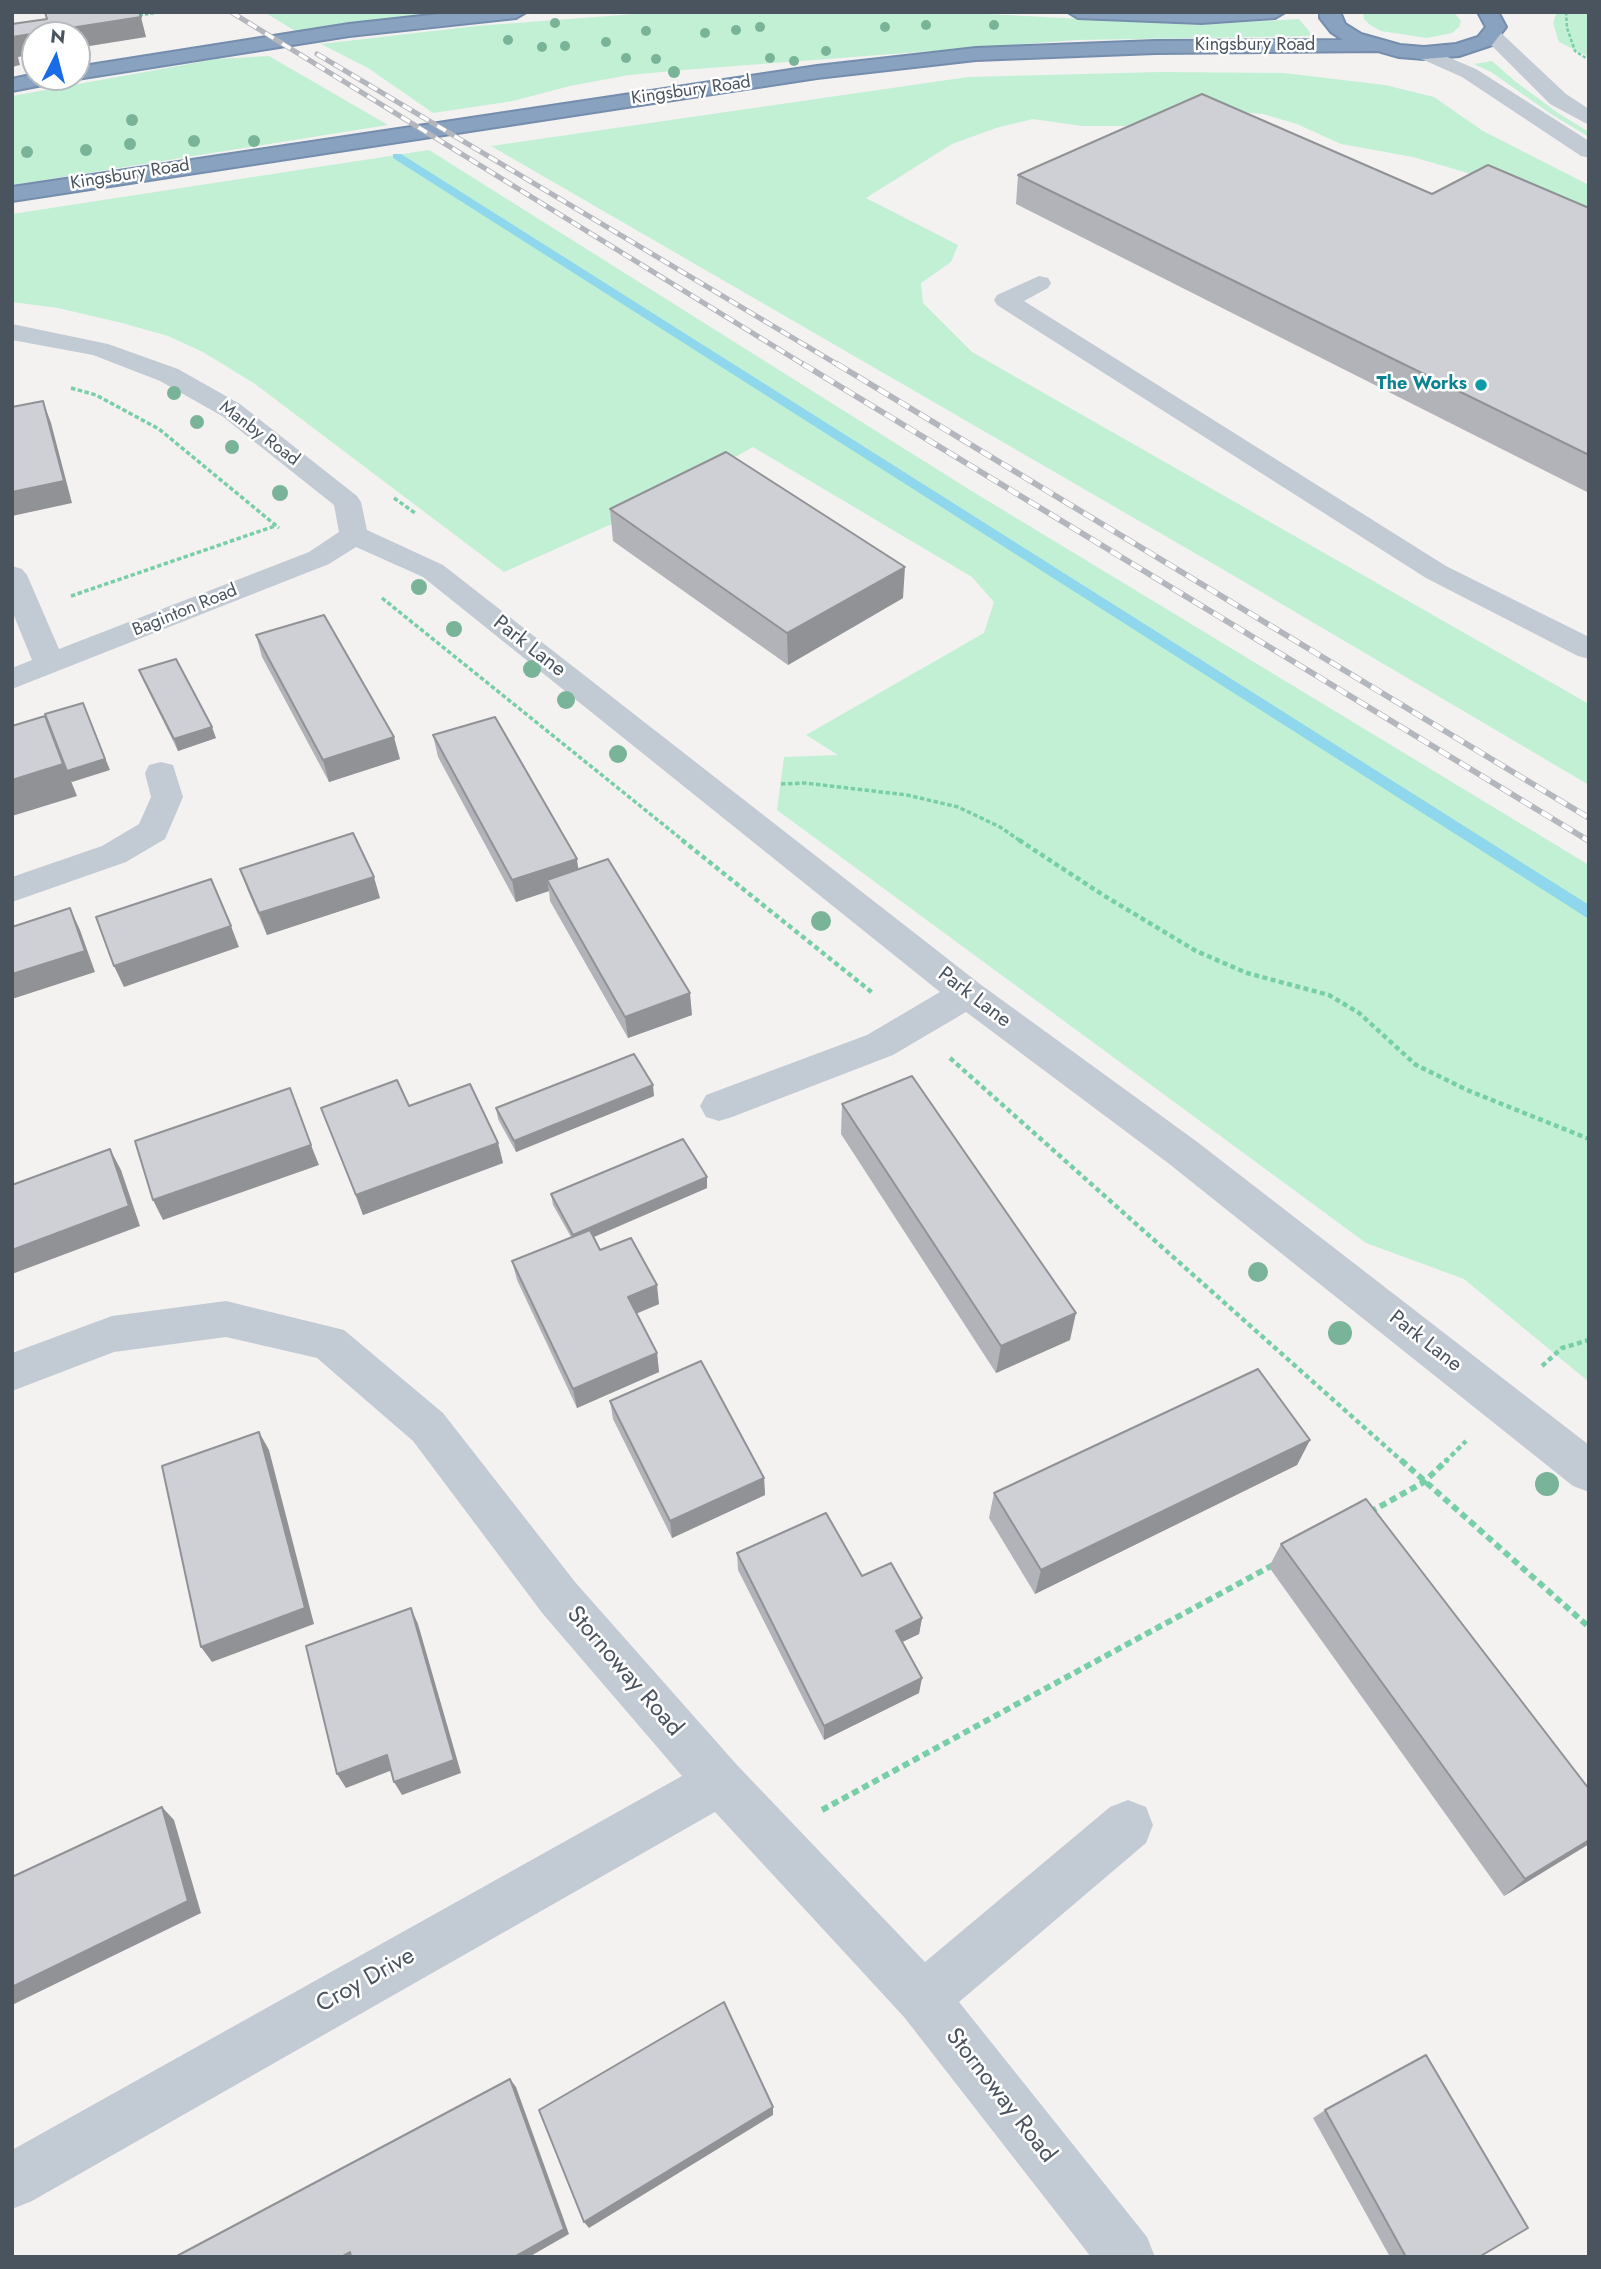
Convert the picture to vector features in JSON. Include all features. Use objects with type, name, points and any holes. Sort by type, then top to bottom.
[{"type":"highway","points":[[91,71],[349,30],[516,12]]},
{"type":"highway","points":[[1078,12],[1189,17],[1275,12]]},
{"type":"highway","points":[[1329,12],[1338,28],[1375,46],[1424,53],[1459,50],[1485,41],[1493,19]]},
{"type":"highway","name":"Kingsbury Road","points":[[12,194],[789,76],[963,55],[1155,47],[1375,46]]},
{"type":"street","points":[[1493,19],[1558,99],[1589,119]]},
{"type":"street","points":[[1424,53],[1469,73],[1589,151]]},
{"type":"street","points":[[1039,283],[1006,300],[1436,572],[1589,649]]},
{"type":"street","name":"Manby Road","points":[[12,332],[99,349],[169,375],[231,410],[347,502],[354,535]]},
{"type":"street","name":"Baginton Road","points":[[12,678],[319,558],[354,535]]},
{"type":"street","name":"Park Lane","points":[[354,535],[433,570],[967,994],[1182,1152],[1589,1472]]},
{"type":"street","points":[[12,575],[50,665]]},
{"type":"street","points":[[12,890],[114,854],[153,831],[167,797],[161,773]]},
{"type":"street","points":[[719,1106],[880,1045],[967,994]]},
{"type":"street","name":"Stornoway Road","points":[[12,1372],[112,1334],[226,1319],[328,1343],[428,1427],[559,1598],[720,1782],[923,1998],[1127,2257]]},
{"type":"street","name":"Croy Drive","points":[[12,2181],[720,1782]]},
{"type":"street","points":[[923,1998],[1128,1825]]},
{"type":"path","points":[[124,18],[162,12]]},
{"type":"path","points":[[1566,12],[1567,29],[1575,51],[1589,60]]},
{"type":"path","points":[[61,385],[96,395],[159,429],[275,525],[319,558],[361,581],[913,1026],[1589,1627]]},
{"type":"path","points":[[29,610],[275,525]]},
{"type":"path","points":[[775,785],[805,783],[907,795],[958,807],[1000,827],[1103,895],[1196,951],[1247,973],[1329,995],[1359,1013],[1416,1065],[1467,1090],[1589,1139]]},
{"type":"path","points":[[1364,1515],[1424,1482]]},
{"type":"path","points":[[772,1837],[1279,1561]]},
{"type":"green space","points":[[264,12],[441,12],[297,32]]},
{"type":"green space","points":[[662,12],[950,12],[1196,25],[1299,19],[1313,36],[1076,40],[683,70],[629,75],[570,86],[513,101],[433,113],[368,68],[321,44],[476,26]]},
{"type":"green space","points":[[1454,12],[1461,21],[1459,27],[1452,33],[1427,38],[1381,31],[1364,19],[1363,13]]},
{"type":"green space","points":[[1557,12],[1589,12],[1589,57],[1559,42],[1553,23]]},
{"type":"green space","points":[[269,56],[388,125],[12,185],[12,96],[40,91],[91,91],[91,82],[217,59]]},
{"type":"green space","points":[[1492,61],[1558,113],[1589,132],[1589,137],[1491,72],[1474,64]]},
{"type":"green space","points":[[1161,72],[1284,73],[1385,85],[1434,97],[1483,131],[1589,185],[1589,224],[1478,176],[1413,157],[1341,144],[1297,124],[1263,114],[1214,110],[1132,126],[1082,126],[1033,119],[996,128],[952,144],[866,198],[958,245],[951,262],[921,283],[923,303],[972,352],[1589,704],[1589,785],[1224,570],[491,146],[968,77]]},
{"type":"green space","points":[[429,150],[970,490],[1589,865],[1589,1382],[1464,1279],[1366,1243],[777,810],[784,757],[838,755],[806,735],[984,633],[994,602],[972,577],[753,447],[717,467],[717,477],[504,572],[255,384],[203,352],[168,336],[122,323],[58,308],[12,302],[12,214]]},
{"type":"building","points":[[45,12],[139,12],[141,17],[91,25],[91,21],[33,21],[47,19]]},
{"type":"building","points":[[21,23],[21,36],[12,37],[12,24]]},
{"type":"building","name":"The Works","points":[[1202,94],[1432,194],[1488,165],[1589,208],[1589,455],[1018,175]]},
{"type":"building","points":[[43,401],[64,481],[12,492],[12,407]]},
{"type":"building","points":[[726,452],[905,567],[787,633],[610,509]]},
{"type":"building","points":[[324,615],[394,737],[323,760],[256,635]]},
{"type":"building","points":[[176,659],[212,727],[174,739],[139,670]]},
{"type":"building","points":[[83,703],[105,759],[67,771],[45,714]]},
{"type":"building","points":[[45,716],[63,764],[12,780],[12,726]]},
{"type":"building","points":[[495,717],[577,859],[512,880],[433,735]]},
{"type":"building","points":[[353,833],[374,877],[259,913],[240,869]]},
{"type":"building","points":[[608,859],[690,993],[625,1017],[547,880]]},
{"type":"building","points":[[211,879],[231,926],[114,966],[96,917]]},
{"type":"building","points":[[70,908],[85,951],[12,974],[12,927]]},
{"type":"building","points":[[634,1054],[653,1085],[514,1141],[496,1108]]},
{"type":"building","points":[[912,1076],[1076,1313],[1001,1346],[842,1104]]},
{"type":"building","points":[[397,1080],[409,1106],[470,1084],[498,1143],[356,1195],[321,1108]]},
{"type":"building","points":[[290,1088],[311,1145],[153,1200],[135,1141]]},
{"type":"building","points":[[683,1139],[707,1177],[573,1235],[551,1194]]},
{"type":"building","points":[[110,1149],[129,1206],[12,1250],[12,1185]]},
{"type":"building","points":[[590,1230],[600,1250],[631,1238],[657,1285],[628,1297],[657,1353],[573,1389],[512,1261]]},
{"type":"building","points":[[701,1361],[764,1478],[670,1521],[610,1401]]},
{"type":"building","points":[[1258,1369],[1310,1440],[1041,1570],[994,1493]]},
{"type":"building","points":[[259,1432],[305,1608],[201,1647],[162,1466]]},
{"type":"building","points":[[1366,1499],[1589,1789],[1589,1840],[1525,1879],[1281,1544]]},
{"type":"building","points":[[826,1513],[862,1576],[891,1563],[922,1618],[896,1631],[922,1678],[824,1726],[737,1553]]},
{"type":"building","points":[[411,1608],[454,1760],[394,1782],[387,1755],[337,1774],[306,1646]]},
{"type":"building","points":[[162,1807],[188,1901],[12,1987],[12,1877]]},
{"type":"building","points":[[724,2002],[773,2107],[584,2222],[539,2110]]},
{"type":"building","points":[[1426,2055],[1528,2228],[1479,2257],[1406,2257],[1325,2110]]},
{"type":"building","points":[[510,2079],[564,2229],[514,2257],[351,2257],[350,2252],[341,2257],[175,2257]]},
{"type":"waterway","points":[[397,156],[1589,913]]},
{"type":"railway","points":[[231,12],[806,366]]},
{"type":"railway","points":[[317,54],[840,366]]},
{"type":"railway","points":[[803,364],[1589,841]]},
{"type":"railway","points":[[837,364],[1589,818]]},
{"type":"place","name":"The Works","points":[[1481,385]]}]
